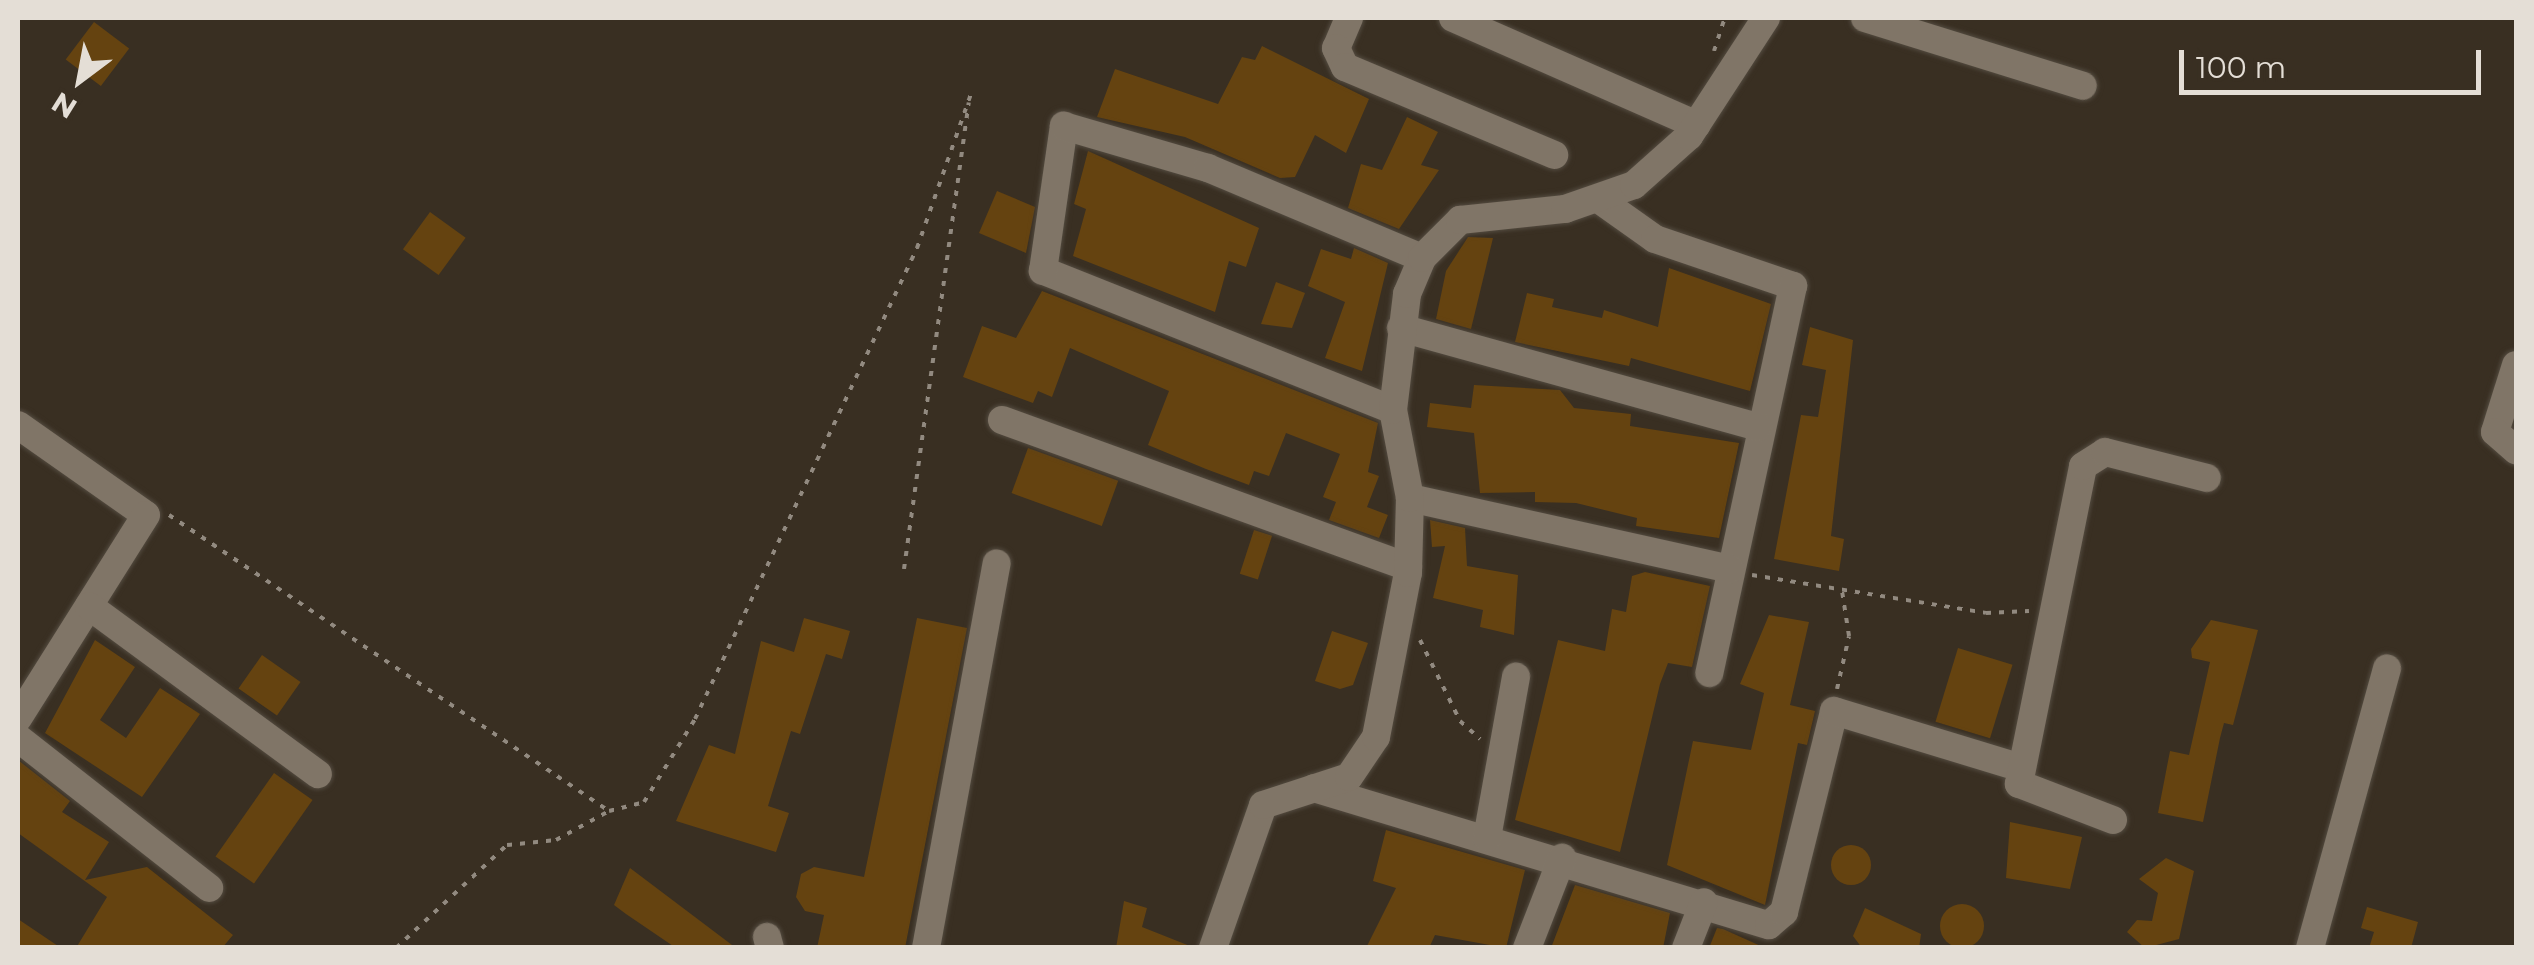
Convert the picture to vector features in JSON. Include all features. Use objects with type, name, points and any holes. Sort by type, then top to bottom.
[{"type":"street","points":[[1350,18],[1336,48],[1345,66],[1554,155]]},
{"type":"street","points":[[1453,18],[1697,125]]},
{"type":"street","points":[[1213,948],[1256,815],[1273,797],[1349,777],[1369,755],[1399,640],[1408,567],[1410,498],[1393,410],[1401,328],[1422,258],[1460,220],[1600,200],[1654,170],[1697,125],[1766,18]]},
{"type":"street","points":[[1864,18],[2083,86]]},
{"type":"street","points":[[1393,410],[1043,271],[1064,126],[1208,168],[1422,258]]},
{"type":"street","points":[[1600,200],[1655,239],[1791,282],[1710,673]]},
{"type":"street","points":[[1401,328],[1758,427]]},
{"type":"street","points":[[2516,365],[2495,432],[2516,450]]},
{"type":"street","points":[[1002,420],[1408,567]]},
{"type":"street","points":[[18,425],[146,516],[18,718]]},
{"type":"street","points":[[2113,820],[2019,784],[2090,456],[2207,478]]},
{"type":"street","points":[[1410,498],[1730,569]]},
{"type":"street","points":[[926,948],[997,563]]},
{"type":"street","points":[[88,606],[318,774]]},
{"type":"street","points":[[2310,948],[2387,668]]},
{"type":"street","points":[[1488,838],[1516,677]]},
{"type":"street","points":[[1312,788],[1562,858],[1704,902],[1760,926],[1778,920],[1829,718],[1844,708],[2022,768]]},
{"type":"street","points":[[18,738],[209,888]]},
{"type":"street","points":[[1528,948],[1562,858]]},
{"type":"street","points":[[1686,948],[1704,902]]},
{"type":"path","points":[[1721,18],[1722,27]]},
{"type":"path","points":[[396,948],[498,851],[521,840],[556,840],[609,811],[644,802],[671,767],[918,248],[971,94],[904,570]]},
{"type":"path","points":[[146,516],[195,528],[609,811]]},
{"type":"path","points":[[1730,569],[2001,615],[2058,592]]},
{"type":"path","points":[[1829,718],[1849,636],[1842,591]]},
{"type":"path","points":[[1399,640],[1428,646],[1460,722],[1504,748]]},
{"type":"building","points":[[94,22],[129,48],[101,86],[66,60]]},
{"type":"building","points":[[1262,46],[1369,99],[1346,153],[1315,135],[1295,177],[1280,178],[1185,137],[1097,117],[1115,69],[1218,104],[1242,57],[1255,60]]},
{"type":"building","points":[[1407,117],[1438,132],[1421,165],[1439,170],[1399,229],[1348,208],[1361,164],[1382,170]]},
{"type":"building","points":[[1088,151],[1259,228],[1246,267],[1229,261],[1215,312],[1073,256],[1086,209],[1074,204]]},
{"type":"building","points":[[997,191],[1035,207],[1026,253],[979,233]]},
{"type":"building","points":[[430,212],[466,238],[439,275],[403,249]]},
{"type":"building","points":[[1468,237],[1493,238],[1471,329],[1436,319],[1446,271]]},
{"type":"building","points":[[1354,248],[1388,263],[1362,371],[1325,358],[1345,302],[1308,286],[1321,249],[1351,259]]},
{"type":"building","points":[[1669,268],[1771,304],[1750,391],[1631,358],[1629,366],[1515,342],[1527,293],[1554,299],[1552,307],[1602,318],[1604,310],[1658,327]]},
{"type":"building","points":[[1276,282],[1305,293],[1292,328],[1261,324]]},
{"type":"building","points":[[1042,291],[1378,423],[1368,472],[1379,476],[1367,507],[1388,515],[1379,538],[1329,520],[1336,502],[1323,497],[1340,454],[1286,433],[1269,476],[1254,471],[1249,485],[1206,469],[1148,445],[1169,391],[1070,348],[1052,397],[1038,391],[1033,403],[963,377],[982,326],[1016,338]]},
{"type":"building","points":[[1810,327],[1853,340],[1831,536],[1844,539],[1839,571],[1774,559],[1801,415],[1818,417],[1826,370],[1802,365]]},
{"type":"building","points":[[1474,385],[1560,390],[1574,408],[1631,414],[1630,426],[1739,443],[1719,538],[1636,526],[1637,518],[1576,503],[1535,502],[1535,492],[1480,493],[1474,433],[1427,427],[1430,403],[1471,408]]},
{"type":"building","points":[[1028,448],[1118,481],[1102,526],[1012,493]]},
{"type":"building","points":[[1430,520],[1465,528],[1467,566],[1518,575],[1514,635],[1480,627],[1483,610],[1433,598],[1445,546],[1432,547]]},
{"type":"building","points":[[1254,530],[1272,536],[1258,580],[1240,574]]},
{"type":"building","points":[[1645,572],[1710,586],[1692,667],[1668,663],[1660,684],[1620,852],[1515,820],[1558,640],[1605,651],[1612,609],[1626,612],[1632,576]]},
{"type":"building","points":[[1769,615],[1809,622],[1790,705],[1815,711],[1807,745],[1798,743],[1765,905],[1667,865],[1693,741],[1751,750],[1764,693],[1740,684]]},
{"type":"building","points":[[804,618],[850,631],[842,659],[826,654],[800,734],[791,731],[768,806],[789,813],[776,852],[676,821],[709,745],[735,754],[761,641],[794,652]]},
{"type":"building","points":[[917,618],[967,628],[905,948],[817,948],[824,915],[805,911],[796,897],[801,874],[814,867],[864,877]]},
{"type":"building","points":[[2211,620],[2258,630],[2233,725],[2224,723],[2203,822],[2158,813],[2170,751],[2189,755],[2210,662],[2192,658],[2191,649]]},
{"type":"building","points":[[1332,631],[1368,643],[1353,685],[1340,689],[1315,681]]},
{"type":"building","points":[[95,640],[135,667],[100,720],[126,738],[160,688],[200,714],[142,797],[45,733]]},
{"type":"building","points":[[1958,648],[2013,665],[1990,738],[1935,722]]},
{"type":"building","points":[[262,655],[301,682],[277,716],[238,689]]},
{"type":"building","points":[[18,760],[70,801],[62,812],[109,842],[85,880],[147,867],[233,935],[222,948],[76,948],[107,897],[18,833]]},
{"type":"building","points":[[274,773],[313,800],[254,884],[215,857]]},
{"type":"building","points":[[2010,822],[2082,837],[2070,889],[2006,878]]},
{"type":"building","points":[[1386,830],[1525,870],[1506,948],[1435,935],[1429,948],[1366,948],[1396,888],[1373,881]]},
{"type":"building","points":[[1851,845],[1865,851],[1871,865],[1865,879],[1851,885],[1837,879],[1831,865],[1837,851]]},
{"type":"building","points":[[2166,858],[2194,871],[2179,939],[2145,948],[2127,932],[2137,920],[2152,921],[2158,893],[2139,879]]},
{"type":"building","points":[[630,868],[736,948],[676,948],[614,905]]},
{"type":"building","points":[[1575,885],[1670,913],[1663,948],[1551,948]]},
{"type":"building","points":[[1124,901],[1147,908],[1142,927],[1195,948],[1116,948]]},
{"type":"building","points":[[1962,904],[1977,911],[1984,926],[1977,941],[1962,948],[1947,941],[1940,926],[1947,911]]},
{"type":"building","points":[[2367,907],[2418,922],[2411,948],[2369,948],[2374,932],[2361,928]]},
{"type":"building","points":[[1865,908],[1921,934],[1919,948],[1862,948],[1853,936]]},
{"type":"building","points":[[18,919],[61,948],[18,948]]},
{"type":"building","points":[[1717,928],[1723,929],[1765,948],[1709,948]]}]
